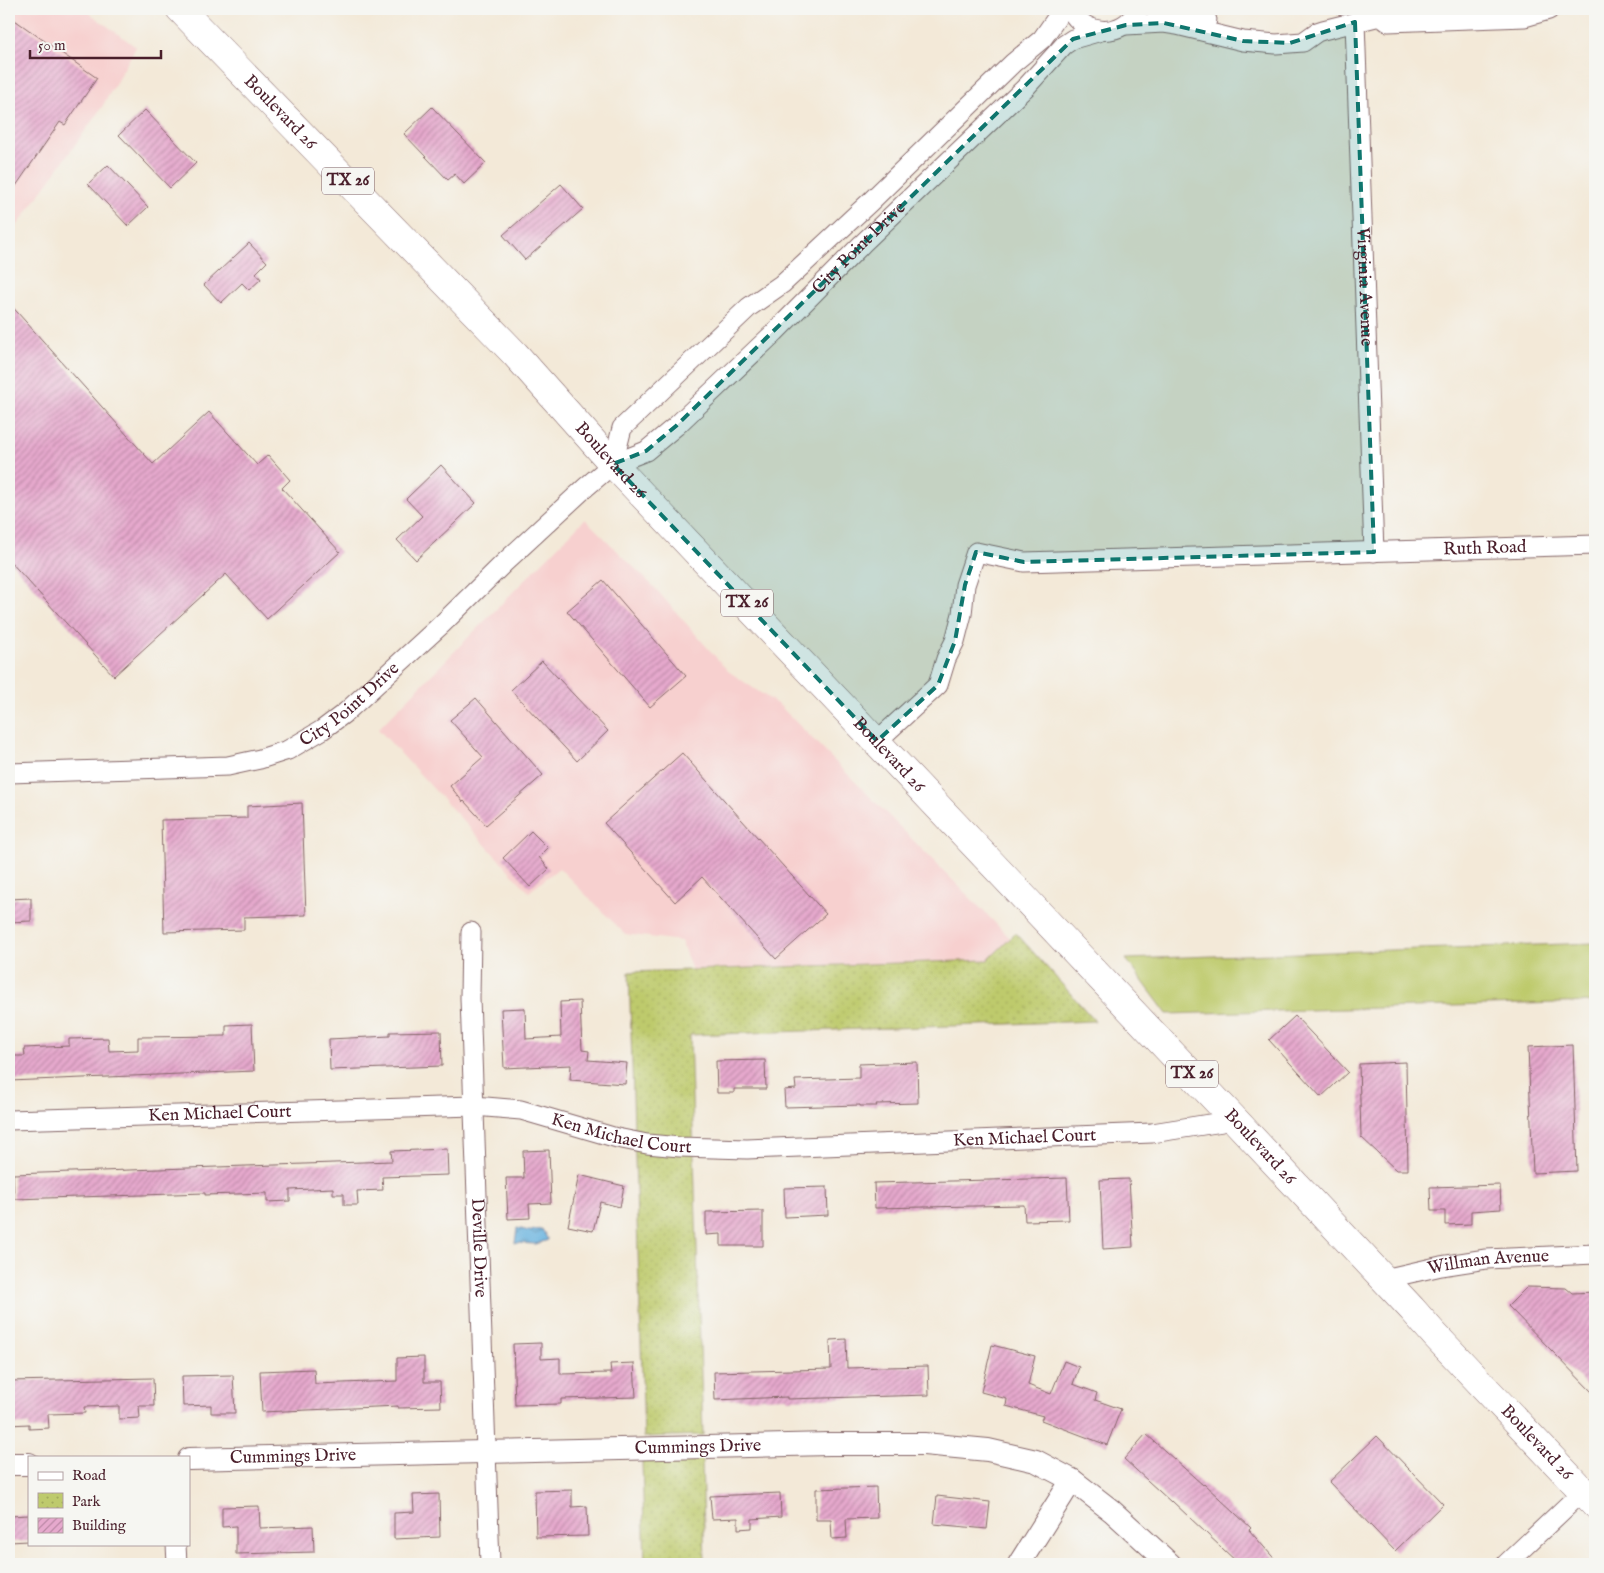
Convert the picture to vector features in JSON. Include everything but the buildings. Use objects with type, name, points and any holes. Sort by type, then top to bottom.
[{"type":"main road","name":"Boulevard 26","points":[[180,9],[510,350],[613,464],[1235,1120],[1589,1497]]},
{"type":"street","name":"City Point Drive","points":[[613,464],[622,428],[749,307],[782,284],[870,202],[1013,63],[1042,39],[1056,19],[1060,9]]},
{"type":"street","points":[[1070,9],[1083,24],[1101,31]]},
{"type":"street","points":[[1126,25],[1138,9]]},
{"type":"street","points":[[1173,9],[1210,21],[1249,29],[1265,31],[1303,29],[1317,32],[1383,12],[1388,22],[1525,17],[1549,10],[1544,9]]},
{"type":"street","name":"Virginia Avenue","points":[[1355,22],[1374,552]]},
{"type":"street","name":"City Point Drive","points":[[9,773],[228,766],[288,750],[322,730],[346,712],[442,624],[572,499],[613,464],[646,451],[676,426],[1026,87],[1064,45],[1073,39],[1101,31],[1117,29],[1126,25],[1164,23],[1243,41],[1276,44],[1303,42],[1317,32]]},
{"type":"street","name":"Ruth Road","points":[[876,741],[938,685],[946,658],[955,641],[962,614],[965,585],[976,552],[1024,562],[1595,545]]},
{"type":"street","name":"Deville Drive","points":[[471,932],[470,998],[490,1564]]},
{"type":"street","name":"Ken Michael Court","points":[[9,1120],[474,1106],[521,1110],[617,1138],[647,1144],[747,1149],[1152,1133],[1235,1120]]},
{"type":"street","name":"Willman Avenue","points":[[1384,1279],[1441,1266],[1486,1259],[1595,1254]]},
{"type":"street","name":"Cummings Drive","points":[[190,1459],[829,1444],[924,1444],[988,1450],[1036,1461],[1072,1480],[1112,1511],[1170,1564]]},
{"type":"street","points":[[9,1464],[28,1464]]},
{"type":"street","points":[[1019,1564],[1072,1480]]},
{"type":"street","points":[[1506,1564],[1589,1497]]},
{"type":"street","points":[[176,1546],[177,1564]]},
{"type":"highlighted area","points":[[1355,22],[1374,552],[1024,562],[976,552],[965,585],[955,641],[938,685],[877,741],[613,464],[646,451],[676,426],[1073,39],[1126,25],[1164,23],[1243,41],[1290,43]]},
{"type":"shaded area","points":[[9,9],[84,9],[136,47],[102,107],[9,237]]},
{"type":"shaded area","points":[[585,519],[654,587],[728,671],[780,706],[1011,939],[988,960],[692,970],[681,941],[625,934],[559,868],[529,892],[378,729]]},
{"type":"green space","points":[[1016,933],[1095,1021],[690,1035],[703,1435],[644,1437],[629,972],[988,960]]},
{"type":"green space","points":[[1595,943],[1595,1002],[1167,1014],[1126,959]]},
{"type":"green space","points":[[702,1459],[705,1564],[645,1564],[642,1461]]},
{"type":"water","points":[[517,1228],[529,1231],[542,1229],[548,1240],[536,1244],[515,1243]]}]
